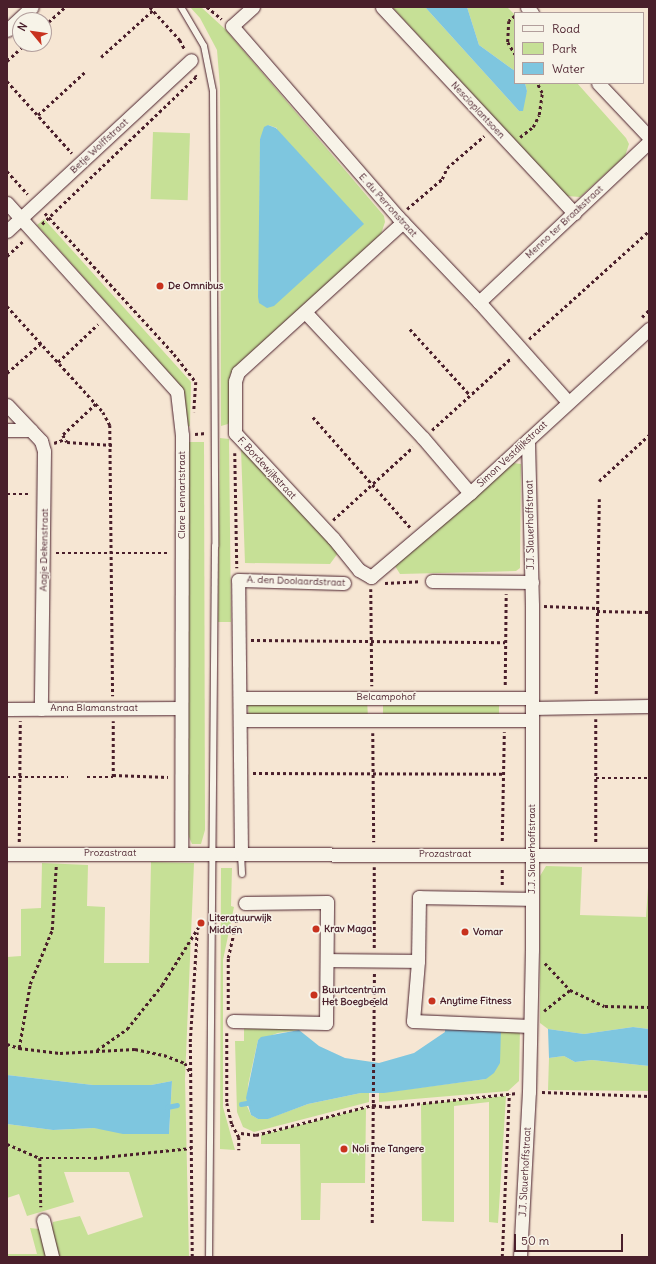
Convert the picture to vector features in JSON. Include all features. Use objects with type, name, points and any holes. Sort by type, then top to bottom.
[{"type":"street","points":[[7,30],[32,7]]},
{"type":"street","points":[[232,26],[253,7]]},
{"type":"street","name":"Nescioplantsoen","points":[[382,7],[574,213]]},
{"type":"street","name":"E. du Perronstraat","points":[[232,26],[400,220],[479,302],[568,402]]},
{"type":"street","name":"Betje Wolffstraat","points":[[7,231],[191,60]]},
{"type":"street","points":[[599,84],[649,137]]},
{"type":"street","name":"Menno ter Braakstraat","points":[[479,302],[649,142]]},
{"type":"street","name":"Clare Lennartstraat","points":[[7,203],[109,314],[177,392],[188,435],[182,553],[181,853]]},
{"type":"street","name":"F. Bordewijkstraat","points":[[375,580],[359,570],[333,538],[235,433],[235,381],[238,372],[306,313],[400,220]]},
{"type":"street","points":[[306,313],[423,438],[470,493]]},
{"type":"street","name":"Simon Vestdijkstraat","points":[[375,580],[649,329]]},
{"type":"street","name":"Aagje Dekenstraat","points":[[7,405],[41,441],[44,451],[41,709]]},
{"type":"street","points":[[7,430],[31,430]]},
{"type":"street","name":"J.J. Slauerhoffstraat","points":[[520,1257],[529,1092],[532,950],[532,582],[528,440]]},
{"type":"street","name":"A. den Doolaardstraat","points":[[241,854],[241,720],[237,640],[238,580],[344,583]]},
{"type":"street","points":[[432,581],[532,582]]},
{"type":"street","name":"Belcampohof","points":[[240,698],[532,709]]},
{"type":"street","points":[[241,720],[649,706]]},
{"type":"street","name":"Anna Blamanstraat","points":[[7,708],[182,708]]},
{"type":"street","name":"Prozastraat","points":[[13,854],[181,853],[649,855]]},
{"type":"street","points":[[530,1026],[414,1021],[418,961],[419,897],[532,899]]},
{"type":"street","points":[[233,1022],[326,1023],[327,902],[245,903]]},
{"type":"street","points":[[327,960],[418,961]]},
{"type":"street","points":[[43,1220],[52,1257]]},
{"type":"lane","points":[[181,7],[203,42],[212,82],[214,432],[213,854],[209,1257]]},
{"type":"lane","points":[[241,854],[242,874]]},
{"type":"path","points":[[52,19],[65,7]]},
{"type":"path","points":[[7,256],[196,77],[191,60],[180,40],[150,7]]},
{"type":"path","points":[[207,7],[232,26]]},
{"type":"path","points":[[101,57],[153,10]]},
{"type":"path","points":[[514,17],[509,21],[508,42],[514,52]]},
{"type":"path","points":[[7,61],[17,52]]},
{"type":"path","points":[[38,115],[85,72]]},
{"type":"path","points":[[7,81],[80,162]]},
{"type":"path","points":[[510,144],[533,127],[539,115],[542,93],[537,84]]},
{"type":"path","points":[[400,220],[442,179],[447,168],[494,127]]},
{"type":"path","points":[[7,171],[174,354],[196,382],[194,419]]},
{"type":"path","points":[[520,347],[649,231]]},
{"type":"path","points":[[7,306],[96,404],[110,425],[112,445],[113,775]]},
{"type":"path","points":[[638,321],[649,310]]},
{"type":"path","points":[[58,362],[109,314]]},
{"type":"path","points":[[410,329],[470,394]]},
{"type":"path","points":[[7,373],[40,343]]},
{"type":"path","points":[[96,404],[63,435],[67,442],[112,445]]},
{"type":"path","points":[[313,418],[410,527],[415,522]]},
{"type":"path","points":[[188,435],[193,427]]},
{"type":"path","points":[[188,435],[214,432]]},
{"type":"path","points":[[235,433],[238,580]]},
{"type":"path","points":[[599,481],[649,435]]},
{"type":"path","points":[[7,494],[44,494]]},
{"type":"path","points":[[596,854],[596,707],[599,499]]},
{"type":"path","points":[[44,553],[182,553]]},
{"type":"path","points":[[375,580],[432,581]]},
{"type":"path","points":[[532,605],[649,612]]},
{"type":"path","points":[[237,640],[505,642]]},
{"type":"path","points":[[13,854],[20,777],[20,708]]},
{"type":"path","points":[[240,773],[503,774]]},
{"type":"path","points":[[87,777],[113,775],[181,778]]},
{"type":"path","points":[[7,777],[68,777]]},
{"type":"path","points":[[596,778],[649,778]]},
{"type":"path","points":[[19,1048],[30,984],[52,930],[57,854]]},
{"type":"path","points":[[97,1050],[127,1029],[162,985],[201,923]]},
{"type":"path","points":[[192,1257],[192,1077],[190,1042],[196,932]]},
{"type":"path","points":[[532,950],[570,990],[605,1006],[649,1007]]},
{"type":"path","points":[[530,1026],[555,1001],[570,990]]},
{"type":"path","points":[[7,1044],[19,1048],[60,1053],[135,1049],[164,1055],[185,1063],[192,1077]]},
{"type":"path","points":[[372,1223],[374,1054]]},
{"type":"path","points":[[241,1133],[256,1135],[374,1103],[387,1107],[529,1092],[649,1096]]},
{"type":"path","points":[[502,1257],[509,1094]]},
{"type":"path","points":[[7,1144],[40,1158],[94,1158],[191,1148]]},
{"type":"path","points":[[40,1158],[39,1187],[43,1220]]},
{"type":"green space","points":[[190,7],[201,7],[225,29],[384,216],[385,222],[381,234],[235,367],[230,375],[230,420],[228,424],[221,426],[220,87],[217,50],[200,18]],"holes":[[[268,125],[277,128],[259,303],[260,139]]]},
{"type":"green space","points":[[392,7],[425,7],[519,111],[527,91],[525,84],[578,84],[626,138],[629,144],[625,156],[580,197],[567,196]]},
{"type":"green space","points":[[467,7],[507,7],[514,14],[514,70],[479,45]]},
{"type":"green space","points":[[153,132],[190,133],[188,200],[151,199]]},
{"type":"green space","points":[[44,219],[191,382],[190,426],[185,428],[185,395],[179,384],[37,225]]},
{"type":"green space","points":[[220,438],[229,439],[231,622],[218,622]]},
{"type":"green space","points":[[187,442],[204,442],[205,830],[201,844],[192,844],[187,832]]},
{"type":"green space","points":[[241,448],[338,553],[330,564],[245,563]]},
{"type":"green space","points":[[513,463],[521,464],[520,568],[516,571],[400,574],[395,566]]},
{"type":"green space","points":[[367,699],[368,716],[249,722],[248,705]]},
{"type":"green space","points":[[383,700],[499,700],[499,715],[383,715]]},
{"type":"green space","points":[[151,862],[194,863],[185,1079],[189,1257],[58,1257],[51,1233],[53,1222],[80,1216],[88,1235],[143,1217],[129,1172],[64,1172],[74,1202],[27,1216],[19,1194],[7,1198],[7,1124],[53,1130],[94,1128],[169,1134],[172,1081],[151,1085],[93,1085],[7,1075],[7,957],[21,956],[21,909],[41,908],[42,863],[88,865],[87,906],[105,907],[104,963],[149,963]]},
{"type":"green space","points":[[546,866],[582,867],[580,915],[646,917],[649,873],[649,1029],[633,1027],[584,1034],[548,1029],[540,1023],[540,876]]},
{"type":"green space","points":[[221,868],[232,868],[231,906],[234,907],[223,960],[223,1107],[235,1150],[220,1149]]},
{"type":"green space","points":[[301,1025],[299,1030],[278,1033],[258,1040],[248,1085],[247,1106],[251,1115],[258,1119],[267,1119],[308,1104],[361,1093],[369,1093],[369,1102],[254,1132],[243,1127],[237,1112],[235,1041],[244,1041],[244,1028]]},
{"type":"green space","points":[[520,1027],[519,1081],[508,1091],[379,1102],[379,1093],[486,1079],[501,1029]]},
{"type":"green space","points":[[564,1056],[575,1062],[592,1060],[649,1066],[649,1091],[548,1090],[549,1058]]},
{"type":"green space","points":[[506,1096],[498,1223],[489,1222],[489,1102],[454,1106],[454,1222],[422,1221],[421,1104]]},
{"type":"green space","points":[[366,1108],[365,1183],[321,1183],[320,1220],[301,1220],[300,1144],[261,1144],[261,1135]]},
{"type":"green space","points":[[30,1228],[39,1229],[46,1257],[7,1257],[7,1254],[37,1254]]},
{"type":"water","points":[[425,7],[467,7],[479,45],[514,70],[514,84],[525,84],[527,91],[523,111],[519,111]]},
{"type":"water","points":[[268,125],[276,128],[364,224],[274,306],[267,308],[259,303],[258,297],[260,139],[264,127]]},
{"type":"water","points":[[445,1027],[501,1029],[500,1063],[494,1073],[486,1079],[384,1093],[361,1093],[308,1104],[268,1119],[258,1119],[251,1115],[246,1098],[258,1040],[261,1037],[299,1030],[319,1046],[345,1058],[379,1063],[414,1053],[445,1032]]},
{"type":"water","points":[[633,1027],[649,1029],[649,1066],[592,1060],[575,1062],[564,1056],[549,1058],[548,1029],[584,1034]]},
{"type":"water","points":[[7,1075],[93,1085],[151,1085],[172,1081],[169,1134],[123,1134],[94,1128],[53,1130],[7,1124]]},
{"type":"waterway","points":[[241,1104],[252,1102]]},
{"type":"waterway","points":[[167,1107],[177,1105]]},
{"type":"place","name":"De Omnibus","points":[[160,286]]},
{"type":"place","name":"Literatuurwijk Midden","points":[[201,923]]},
{"type":"place","name":"Krav Maga","points":[[316,929]]},
{"type":"place","name":"Vomar","points":[[465,932]]},
{"type":"place","name":"Buurtcentrum Het Boegbeeld","points":[[314,995]]},
{"type":"place","name":"Anytime Fitness","points":[[432,1001]]},
{"type":"place","name":"Noli me Tangere","points":[[344,1149]]}]
